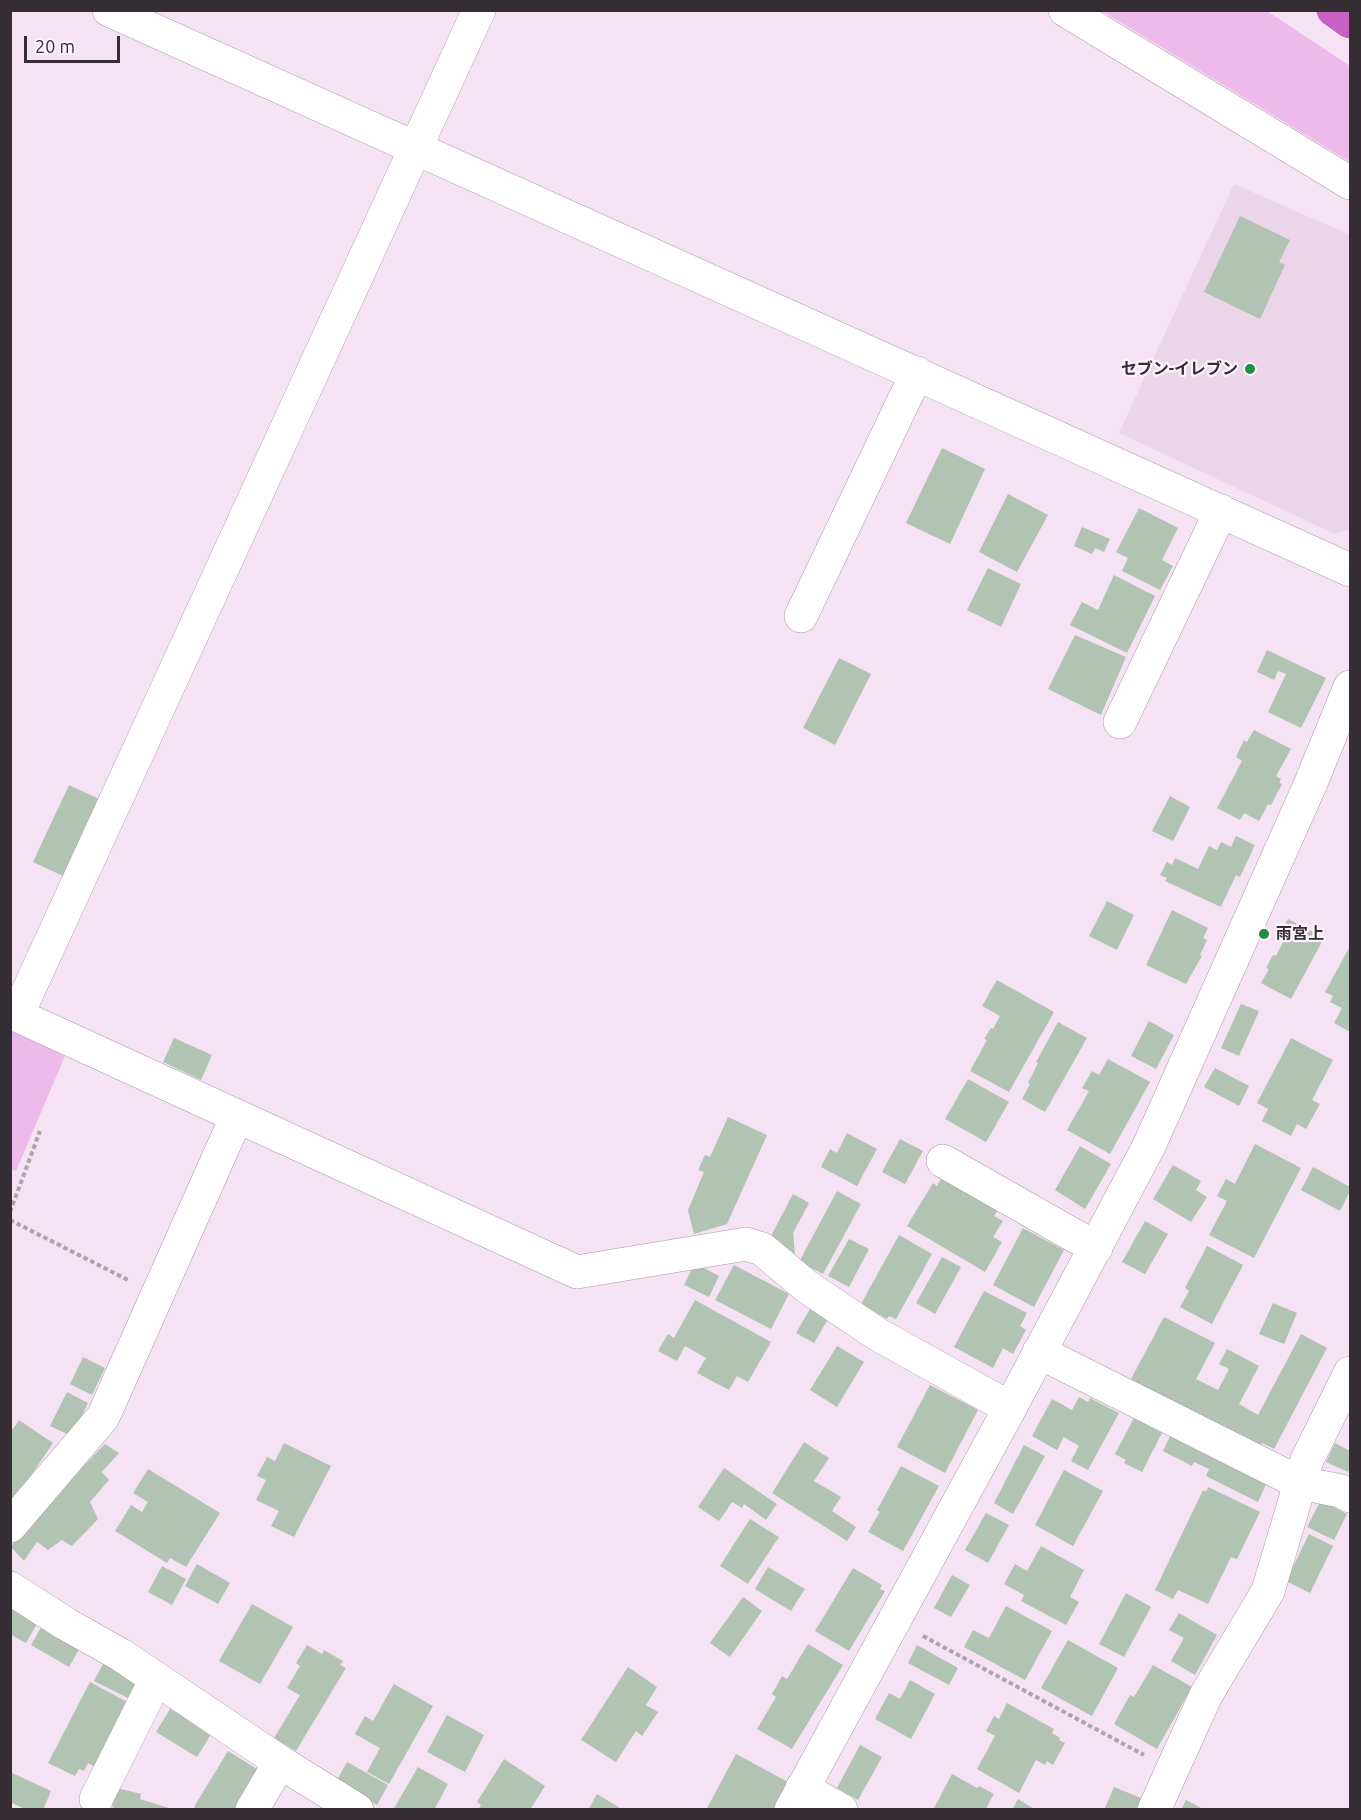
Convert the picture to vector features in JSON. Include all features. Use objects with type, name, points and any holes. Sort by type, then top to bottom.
[{"type":"highway","points":[[1333,10],[1350,22]]},
{"type":"street","points":[[109,10],[414,150],[917,373],[1350,570]]},
{"type":"street","points":[[479,10],[14,1014],[577,1272],[746,1244],[762,1249],[806,1286],[878,1334],[1010,1408]]},
{"type":"street","points":[[1065,10],[1350,183]]},
{"type":"street","points":[[801,616],[917,373]]},
{"type":"street","points":[[1120,722],[1221,511]]},
{"type":"street","points":[[841,1809],[797,1799],[1010,1408],[1149,1146],[1310,785],[1350,687]]},
{"type":"street","points":[[10,1526],[103,1417],[237,1116]]},
{"type":"street","points":[[943,1161],[1096,1248]]},
{"type":"street","points":[[1039,1352],[1300,1483],[1341,1491],[1350,1496]]},
{"type":"street","points":[[1154,1809],[1206,1695],[1268,1591],[1307,1461],[1350,1373]]},
{"type":"street","points":[[10,1588],[357,1809]]},
{"type":"street","points":[[96,1799],[156,1679]]},
{"type":"street","points":[[252,1809],[280,1762]]},
{"type":"path","points":[[10,1212],[40,1131]]},
{"type":"path","points":[[10,1220],[157,1295]]},
{"type":"path","points":[[894,1620],[1171,1770]]},
{"type":"shaded area","points":[[1102,11],[1267,11],[1350,66],[1350,162]]},
{"type":"shaded area","name":"セブン-イレブン","points":[[1234,184],[1350,235],[1350,529],[1335,534],[1119,433]]},
{"type":"shaded area","points":[[10,1030],[65,1056],[16,1171],[10,1169]]},
{"type":"building","name":"セブン-イレブン","points":[[1240,216],[1290,240],[1279,262],[1285,265],[1260,319],[1204,292]]},
{"type":"building","points":[[942,448],[985,469],[950,544],[906,523]]},
{"type":"building","points":[[1008,494],[1048,515],[1017,572],[979,552]]},
{"type":"building","points":[[1139,508],[1178,528],[1162,560],[1173,566],[1160,590],[1122,571],[1128,558],[1116,552]]},
{"type":"building","points":[[1082,527],[1110,539],[1104,552],[1095,548],[1092,554],[1074,546]]},
{"type":"building","points":[[988,568],[1021,584],[1001,627],[967,610]]},
{"type":"building","points":[[1114,575],[1155,596],[1127,653],[1070,625],[1082,602],[1098,610]]},
{"type":"building","points":[[1075,635],[1126,657],[1101,715],[1048,689]]},
{"type":"building","points":[[1267,650],[1326,678],[1301,728],[1268,712],[1286,674],[1278,671],[1274,680],[1257,672]]},
{"type":"building","points":[[839,658],[871,674],[835,745],[803,728]]},
{"type":"building","points":[[1254,730],[1291,749],[1276,776],[1281,779],[1279,783],[1282,784],[1259,821],[1244,813],[1240,820],[1217,808],[1242,761],[1236,757],[1244,740],[1247,742]]},
{"type":"building","points":[[69,785],[99,799],[63,876],[33,862]]},
{"type":"building","points":[[1170,796],[1190,807],[1173,841],[1152,831]]},
{"type":"building","points":[[1236,836],[1255,845],[1240,877],[1236,875],[1221,907],[1165,881],[1167,878],[1160,875],[1167,862],[1172,865],[1175,858],[1198,869],[1209,846],[1217,850],[1221,842],[1231,847]]},
{"type":"building","points":[[1107,901],[1134,915],[1117,950],[1089,936]]},
{"type":"building","points":[[1172,910],[1208,928],[1203,938],[1207,940],[1200,955],[1202,956],[1186,984],[1146,965]]},
{"type":"building","points":[[1288,919],[1324,938],[1291,999],[1261,983],[1269,969],[1266,968],[1273,955],[1276,956],[1287,934],[1281,931]]},
{"type":"building","points":[[1349,948],[1350,1032],[1334,1023],[1342,1008],[1330,1002],[1333,996],[1325,992]]},
{"type":"building","points":[[997,980],[1054,1012],[1009,1092],[970,1071],[987,1040],[984,1039],[1000,1016],[982,1006]]},
{"type":"building","points":[[1241,1004],[1259,1011],[1239,1056],[1221,1048]]},
{"type":"building","points":[[1149,1021],[1174,1035],[1156,1069],[1131,1056]]},
{"type":"building","points":[[1058,1022],[1087,1038],[1045,1112],[1022,1099],[1038,1063],[1036,1062]]},
{"type":"building","points":[[174,1038],[212,1055],[201,1080],[163,1062]]},
{"type":"building","points":[[1291,1038],[1333,1060],[1312,1100],[1320,1104],[1306,1129],[1297,1124],[1291,1136],[1262,1121],[1268,1109],[1257,1103]]},
{"type":"building","points":[[1108,1059],[1150,1082],[1110,1154],[1067,1130],[1089,1091],[1082,1088],[1092,1071],[1099,1075]]},
{"type":"building","points":[[1215,1068],[1249,1086],[1239,1106],[1204,1087]]},
{"type":"building","points":[[968,1079],[1009,1102],[986,1142],[945,1119]]},
{"type":"building","points":[[728,1117],[767,1135],[727,1224],[694,1234],[688,1210],[704,1172],[698,1170],[705,1155],[710,1157]]},
{"type":"building","points":[[847,1133],[877,1149],[857,1186],[821,1167],[830,1149],[837,1153]]},
{"type":"building","points":[[900,1139],[923,1151],[905,1184],[882,1172]]},
{"type":"building","points":[[1255,1144],[1301,1168],[1254,1258],[1209,1235],[1227,1201],[1217,1196],[1226,1179],[1235,1184]]},
{"type":"building","points":[[1080,1146],[1111,1164],[1085,1209],[1055,1190]]},
{"type":"building","points":[[1173,1165],[1201,1181],[1196,1190],[1207,1197],[1191,1222],[1153,1199]]},
{"type":"building","points":[[1313,1167],[1350,1187],[1340,1211],[1301,1190]]},
{"type":"building","points":[[942,1177],[998,1210],[994,1216],[1003,1221],[993,1237],[1002,1242],[985,1272],[907,1226],[933,1183],[937,1186]]},
{"type":"building","points":[[837,1191],[861,1204],[823,1274],[799,1262]]},
{"type":"building","points":[[793,1194],[809,1203],[793,1233],[795,1254],[771,1236]]},
{"type":"building","points":[[1145,1221],[1168,1234],[1145,1274],[1122,1262]]},
{"type":"building","points":[[1023,1228],[1064,1250],[1034,1307],[993,1285]]},
{"type":"building","points":[[899,1235],[932,1254],[896,1319],[889,1316],[887,1319],[861,1304]]},
{"type":"building","points":[[849,1239],[869,1249],[849,1287],[828,1276]]},
{"type":"building","points":[[1207,1246],[1243,1265],[1212,1324],[1180,1307],[1189,1291],[1185,1288]]},
{"type":"building","points":[[942,1257],[961,1267],[935,1314],[916,1303]]},
{"type":"building","points":[[695,1263],[719,1276],[709,1297],[684,1285]]},
{"type":"building","points":[[734,1265],[789,1294],[771,1329],[715,1300]]},
{"type":"building","points":[[984,1291],[1027,1313],[1020,1326],[1026,1330],[1013,1354],[1003,1348],[993,1368],[954,1347]]},
{"type":"building","points":[[695,1300],[771,1342],[748,1382],[737,1376],[729,1390],[697,1373],[706,1358],[685,1346],[677,1361],[658,1351],[668,1334],[674,1338]]},
{"type":"building","points":[[1273,1303],[1297,1313],[1284,1344],[1259,1334]]},
{"type":"building","points":[[810,1309],[828,1319],[814,1343],[796,1333]]},
{"type":"building","points":[[1164,1317],[1215,1343],[1196,1379],[1218,1390],[1229,1369],[1219,1364],[1227,1349],[1259,1366],[1239,1404],[1258,1415],[1301,1334],[1327,1348],[1274,1449],[1262,1443],[1259,1449],[1131,1379]]},
{"type":"building","points":[[837,1346],[864,1362],[837,1407],[810,1390]]},
{"type":"building","points":[[83,1357],[105,1368],[92,1395],[70,1384]]},
{"type":"building","points":[[930,1385],[978,1410],[945,1473],[897,1447]]},
{"type":"building","points":[[67,1392],[88,1403],[72,1436],[50,1426]]},
{"type":"building","points":[[1079,1397],[1088,1402],[1090,1398],[1119,1413],[1088,1470],[1071,1461],[1079,1446],[1064,1437],[1057,1450],[1032,1436],[1052,1399],[1072,1410]]},
{"type":"building","points":[[1134,1418],[1162,1433],[1142,1472],[1124,1463],[1126,1460],[1115,1454]]},
{"type":"building","points":[[19,1420],[53,1443],[15,1499],[10,1496],[10,1433]]},
{"type":"building","points":[[1171,1434],[1267,1482],[1258,1502],[1206,1476],[1209,1469],[1194,1462],[1192,1466],[1163,1451]]},
{"type":"building","points":[[804,1442],[829,1458],[814,1481],[841,1497],[832,1511],[856,1527],[847,1541],[772,1493]]},
{"type":"building","points":[[284,1443],[331,1466],[294,1537],[271,1526],[279,1511],[256,1500],[266,1480],[257,1476],[267,1457],[275,1461]]},
{"type":"building","points":[[1335,1443],[1350,1451],[1348,1472],[1326,1462]]},
{"type":"building","points":[[105,1444],[119,1453],[102,1472],[109,1480],[90,1502],[98,1519],[72,1546],[62,1540],[48,1550],[37,1542],[24,1561],[11,1547],[26,1525]]},
{"type":"building","points":[[1024,1445],[1045,1456],[1013,1514],[994,1503]]},
{"type":"building","points":[[901,1466],[939,1486],[903,1551],[868,1532]]},
{"type":"building","points":[[724,1468],[777,1504],[766,1520],[744,1504],[742,1508],[732,1502],[719,1521],[698,1507]]},
{"type":"building","points":[[148,1469],[220,1513],[186,1567],[170,1558],[167,1563],[115,1531],[131,1505],[142,1512],[148,1502],[133,1493]]},
{"type":"building","points":[[1064,1470],[1103,1491],[1073,1546],[1035,1525]]},
{"type":"building","points":[[1208,1487],[1260,1512],[1237,1559],[1231,1557],[1208,1604],[1178,1590],[1173,1599],[1155,1590],[1203,1490],[1206,1492]]},
{"type":"building","points":[[1321,1500],[1347,1514],[1334,1540],[1307,1527]]},
{"type":"building","points":[[986,1513],[1009,1525],[988,1563],[965,1550]]},
{"type":"building","points":[[750,1519],[779,1537],[748,1584],[720,1566]]},
{"type":"building","points":[[1309,1534],[1333,1546],[1310,1593],[1286,1581]]},
{"type":"building","points":[[1041,1546],[1084,1570],[1070,1597],[1079,1602],[1066,1625],[1021,1601],[1024,1595],[1004,1584],[1015,1564],[1027,1571]]},
{"type":"building","points":[[197,1564],[230,1583],[218,1604],[185,1586]]},
{"type":"building","points":[[162,1566],[186,1579],[172,1605],[148,1592]]},
{"type":"building","points":[[768,1567],[805,1589],[791,1611],[755,1589]]},
{"type":"building","points":[[853,1568],[882,1585],[880,1589],[885,1591],[849,1651],[815,1631]]},
{"type":"building","points":[[952,1575],[970,1585],[951,1617],[934,1608]]},
{"type":"building","points":[[1126,1593],[1151,1607],[1124,1657],[1099,1644]]},
{"type":"building","points":[[743,1597],[762,1611],[730,1657],[710,1643]]},
{"type":"building","points":[[252,1604],[293,1627],[260,1684],[219,1661]]},
{"type":"building","points":[[10,1606],[38,1622],[26,1643],[10,1634]]},
{"type":"building","points":[[1006,1606],[1052,1631],[1025,1680],[964,1647],[973,1630],[989,1638]]},
{"type":"building","points":[[1179,1613],[1217,1635],[1195,1675],[1171,1661],[1184,1638],[1169,1630]]},
{"type":"building","points":[[43,1624],[81,1646],[69,1667],[31,1645]]},
{"type":"building","points":[[1068,1640],[1118,1668],[1092,1716],[1041,1688]]},
{"type":"building","points":[[808,1644],[843,1665],[792,1749],[757,1729],[776,1697],[772,1694],[782,1676],[787,1679]]},
{"type":"building","points":[[307,1645],[322,1654],[324,1650],[343,1661],[340,1665],[346,1668],[296,1751],[274,1738],[300,1695],[287,1688],[300,1666],[296,1663]]},
{"type":"building","points":[[917,1645],[958,1668],[949,1685],[908,1663]]},
{"type":"building","points":[[104,1662],[142,1682],[132,1700],[94,1681]]},
{"type":"building","points":[[1153,1665],[1192,1687],[1157,1749],[1114,1724],[1130,1695],[1134,1697]]},
{"type":"building","points":[[628,1667],[657,1687],[646,1705],[658,1712],[642,1736],[636,1731],[616,1762],[581,1740]]},
{"type":"building","points":[[910,1680],[935,1694],[911,1739],[875,1719],[889,1693],[900,1699]]},
{"type":"building","points":[[90,1682],[131,1704],[97,1768],[88,1763],[84,1771],[79,1769],[75,1776],[48,1763]]},
{"type":"building","points":[[394,1684],[433,1706],[389,1784],[367,1772],[380,1748],[355,1734],[365,1716],[373,1721]]},
{"type":"building","points":[[1007,1703],[1054,1729],[1052,1733],[1065,1743],[1053,1765],[1047,1761],[1045,1765],[1036,1760],[1019,1793],[977,1769],[995,1736],[986,1731],[994,1716],[999,1719]]},
{"type":"building","points":[[172,1706],[213,1731],[197,1757],[156,1732]]},
{"type":"building","points":[[447,1715],[484,1735],[465,1772],[427,1752]]},
{"type":"building","points":[[860,1745],[882,1757],[858,1800],[837,1788]]},
{"type":"building","points":[[228,1751],[260,1771],[237,1810],[198,1810],[194,1807]]},
{"type":"building","points":[[736,1754],[788,1782],[773,1810],[706,1810]]},
{"type":"building","points":[[504,1759],[545,1786],[530,1810],[478,1810],[481,1805],[477,1802]]},
{"type":"building","points":[[347,1762],[388,1785],[377,1805],[336,1782]]},
{"type":"building","points":[[418,1767],[448,1784],[434,1810],[393,1810]]},
{"type":"building","points":[[10,1772],[51,1791],[43,1810],[27,1810],[10,1802]]},
{"type":"building","points":[[952,1774],[977,1788],[979,1786],[994,1794],[985,1810],[933,1810]]},
{"type":"building","points":[[1114,1787],[1141,1798],[1136,1810],[1104,1810]]},
{"type":"building","points":[[117,1788],[141,1794],[140,1799],[175,1810],[121,1810],[112,1807]]},
{"type":"building","points":[[597,1794],[623,1810],[588,1810]]},
{"type":"building","points":[[1018,1799],[1036,1810],[1012,1810]]},
{"type":"building","points":[[1186,1800],[1205,1810],[1181,1810]]},
{"type":"place","name":"セブン-イレブン","points":[[1250,369]]},
{"type":"place","name":"雨宮上","points":[[1264,934]]}]
